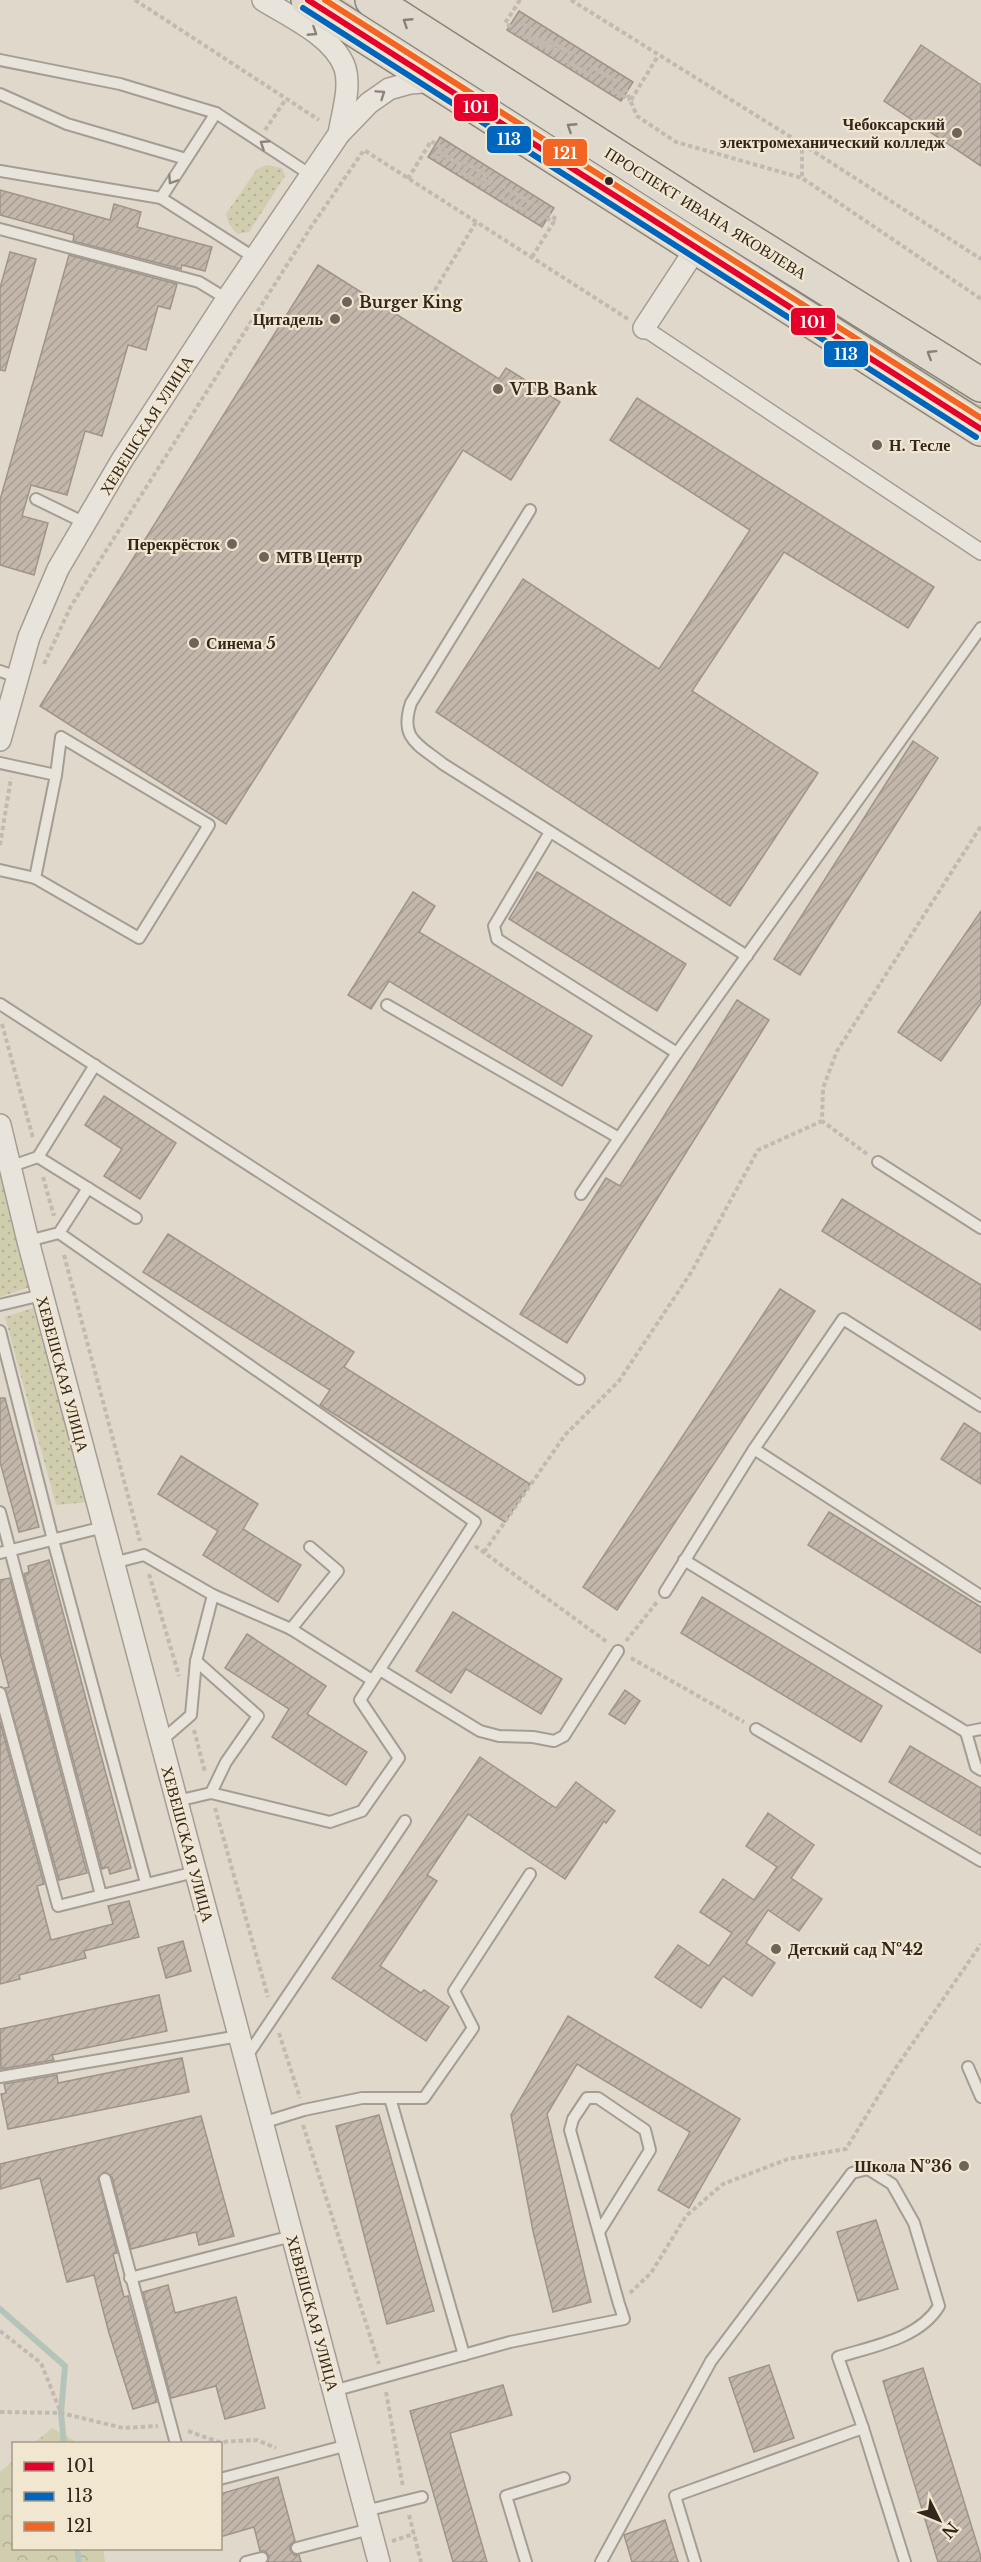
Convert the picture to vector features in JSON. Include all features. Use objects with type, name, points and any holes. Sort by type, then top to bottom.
[{"type":"main road","name":"ПРОСПЕКТ ИВАНА ЯКОВЛЕВА","points":[[308,0],[981,429]]},
{"type":"main road","name":"ПРОСПЕКТ ИВАНА ЯКОВЛЕВА","points":[[372,0],[699,209],[981,385]]},
{"type":"street","points":[[263,0],[321,37],[335,51],[345,69],[347,139]]},
{"type":"street","name":"ХЕВЕШСКАЯ УЛИЦА","points":[[0,740],[8,674],[28,637],[49,586],[85,522],[227,299],[311,175],[347,139],[369,103],[389,89],[410,83],[436,81]]},
{"type":"street","points":[[697,247],[640,326],[981,552]]},
{"type":"street","name":"ХЕВЕШСКАЯ УЛИЦА","points":[[0,1125],[28,1241],[379,2562]]},
{"type":"lane","points":[[0,60],[120,84],[216,113],[311,175]]},
{"type":"lane","points":[[0,94],[67,124],[186,159]]},
{"type":"lane","points":[[161,198],[216,113]]},
{"type":"lane","points":[[0,171],[161,198],[255,258]]},
{"type":"lane","points":[[0,229],[198,282],[227,299]]},
{"type":"lane","points":[[36,499],[85,522]]},
{"type":"lane","points":[[530,510],[411,703],[405,720],[410,737],[443,764],[747,956]]},
{"type":"lane","points":[[581,1194],[677,1053],[981,628]]},
{"type":"lane","points":[[0,870],[35,878],[139,938],[209,825],[61,737],[56,775],[35,878]]},
{"type":"lane","points":[[0,763],[56,775]]},
{"type":"lane","points":[[550,832],[494,926],[497,939],[677,1053]]},
{"type":"lane","points":[[0,1004],[579,1379]]},
{"type":"lane","points":[[387,1005],[619,1138]]},
{"type":"lane","points":[[9,1167],[38,1157],[95,1065]]},
{"type":"lane","points":[[38,1157],[136,1218]]},
{"type":"lane","points":[[878,1162],[981,1228]]},
{"type":"lane","points":[[28,1241],[58,1233],[88,1188]]},
{"type":"lane","points":[[58,1233],[475,1522],[360,1701],[399,1758],[362,1811],[330,1822],[211,1793],[177,1801]]},
{"type":"lane","points":[[0,1305],[42,1294]]},
{"type":"lane","points":[[665,1592],[754,1449],[843,1319],[981,1406]]},
{"type":"lane","points":[[0,1331],[53,1540],[146,1883]]},
{"type":"lane","points":[[754,1449],[981,1596]]},
{"type":"lane","points":[[0,1512],[5,1552],[101,1895]]},
{"type":"lane","points":[[5,1552],[104,1527]]},
{"type":"lane","points":[[291,1629],[338,1571],[310,1547]]},
{"type":"lane","points":[[113,1563],[144,1555],[213,1595],[291,1629],[372,1680]]},
{"type":"lane","points":[[684,1560],[966,1732],[976,1767],[981,1770]]},
{"type":"lane","points":[[161,1741],[190,1715],[196,1661],[213,1595]]},
{"type":"lane","points":[[380,1670],[480,1731],[499,1736],[533,1737],[554,1741],[564,1736],[618,1651]]},
{"type":"lane","points":[[196,1661],[258,1716],[226,1762],[211,1793]]},
{"type":"lane","points":[[0,1693],[58,1906],[195,1872]]},
{"type":"lane","points":[[756,1729],[981,1861]]},
{"type":"lane","points":[[966,1732],[981,1729]]},
{"type":"lane","points":[[245,2059],[405,1821]]},
{"type":"lane","points":[[262,2123],[304,2110],[362,2098],[424,2098],[473,2028],[454,1991],[530,1874]]},
{"type":"lane","points":[[0,2077],[239,2036]]},
{"type":"lane","points":[[968,2067],[981,2097]]},
{"type":"lane","points":[[390,2098],[464,2355]]},
{"type":"lane","points":[[333,2391],[510,2342],[624,2319],[619,2304],[570,2130],[573,2119],[587,2098],[598,2098],[645,2130],[650,2150],[599,2232]]},
{"type":"lane","points":[[601,2562],[711,2361],[852,2174],[867,2169],[892,2184],[914,2223],[939,2306],[931,2318],[905,2335],[838,2357],[905,2562]]},
{"type":"lane","points":[[105,2179],[175,2442]]},
{"type":"lane","points":[[130,2278],[292,2236]]},
{"type":"lane","points":[[696,2562],[675,2496],[863,2428]]},
{"type":"lane","points":[[222,2478],[348,2445]]},
{"type":"lane","points":[[526,2562],[506,2496],[564,2478]]},
{"type":"lane","points":[[297,2548],[422,2497]]},
{"type":"lane","points":[[246,2562],[262,2558]]},
{"type":"path","points":[[135,0],[319,120]]},
{"type":"path","points":[[520,0],[505,23],[631,101]]},
{"type":"path","points":[[571,0],[981,259]]},
{"type":"path","points":[[565,60],[567,57],[519,27],[522,23],[624,86],[637,116],[676,142],[802,178],[979,297],[981,290]]},
{"type":"path","points":[[631,101],[658,56]]},
{"type":"path","points":[[258,140],[286,99]]},
{"type":"path","points":[[347,139],[640,326]]},
{"type":"path","points":[[408,179],[431,141],[555,219]]},
{"type":"path","points":[[802,144],[802,178]]},
{"type":"path","points":[[42,668],[71,606],[304,237],[364,150]]},
{"type":"path","points":[[492,180],[489,183],[440,152],[437,157],[539,220],[555,219]]},
{"type":"path","points":[[532,257],[555,219]]},
{"type":"path","points":[[427,303],[476,222]]},
{"type":"path","points":[[0,845],[14,765]]},
{"type":"path","points":[[822,1121],[823,1088],[837,1051],[981,826]]},
{"type":"path","points":[[822,1121],[878,1162]]},
{"type":"path","points":[[484,1552],[565,1436],[619,1381],[692,1272],[758,1150],[822,1121]]},
{"type":"path","points":[[618,1651],[665,1592]]},
{"type":"path","points":[[619,2304],[651,2273],[686,2216],[723,2184],[788,2159],[846,2149],[895,2069],[981,1944]]},
{"type":"path","points":[[0,2331],[40,2363],[61,2413]]},
{"type":"path","points":[[0,2412],[61,2413],[123,2428],[171,2425],[219,2442],[257,2440],[299,2458]]},
{"type":"path","points":[[388,2541],[414,2534]]},
{"type":"green space","points":[[329,0],[344,0],[981,405],[981,415]]},
{"type":"green space","points":[[267,165],[282,168],[285,176],[249,232],[237,234],[229,224],[226,214],[257,169]]},
{"type":"green space","points":[[0,1165],[30,1287],[0,1297]]},
{"type":"green space","points":[[33,1308],[89,1502],[56,1505],[5,1317]]},
{"type":"green space","points":[[52,2428],[76,2442],[35,2442]]},
{"type":"green space","points":[[12,2462],[12,2550],[103,2550],[105,2562],[0,2562],[0,2472]]},
{"type":"building","points":[[519,11],[633,82],[621,101],[507,30]]},
{"type":"building","name":"Чебоксарский электромеханический колледж","points":[[921,45],[981,85],[981,166],[884,101]]},
{"type":"building","points":[[440,137],[554,208],[542,227],[428,157]]},
{"type":"building","points":[[0,190],[110,220],[114,204],[141,212],[137,227],[212,247],[205,271],[182,265],[181,269],[73,241],[74,235],[0,215]]},
{"type":"building","points":[[10,252],[36,259],[5,371],[0,370],[0,288]]},
{"type":"building","points":[[69,255],[177,284],[170,309],[158,306],[146,350],[128,345],[102,436],[85,431],[67,495],[31,485],[22,516],[48,523],[34,575],[0,565],[0,500]]},
{"type":"building","name":"МТВ Центр","points":[[318,265],[499,379],[506,368],[560,402],[511,480],[463,450],[226,824],[40,706]]},
{"type":"building","points":[[637,398],[934,587],[908,628],[784,552],[692,691],[818,773],[730,906],[436,712],[523,579],[659,669],[750,530],[610,440]]},
{"type":"building","points":[[913,741],[938,758],[800,975],[774,959]]},
{"type":"building","points":[[537,872],[686,964],[657,1011],[509,919]]},
{"type":"building","points":[[413,892],[435,906],[419,932],[592,1036],[562,1086],[389,981],[371,1009],[348,995]]},
{"type":"building","points":[[981,911],[981,1003],[941,1061],[898,1032]]},
{"type":"building","points":[[737,1000],[769,1020],[567,1343],[520,1314],[606,1178],[620,1186]]},
{"type":"building","points":[[104,1096],[176,1143],[140,1199],[104,1176],[122,1149],[85,1125]]},
{"type":"building","points":[[842,1199],[981,1285],[981,1330],[822,1231]]},
{"type":"building","points":[[168,1234],[354,1352],[344,1367],[530,1484],[505,1522],[320,1405],[330,1390],[143,1272]]},
{"type":"building","points":[[780,1289],[815,1311],[617,1610],[583,1587]]},
{"type":"building","points":[[0,1398],[5,1398],[39,1527],[19,1532],[0,1462]]},
{"type":"building","points":[[964,1423],[981,1434],[981,1484],[941,1459]]},
{"type":"building","points":[[181,1456],[258,1504],[243,1529],[301,1565],[278,1602],[203,1555],[218,1531],[158,1494]]},
{"type":"building","points":[[829,1512],[981,1607],[981,1653],[808,1545]]},
{"type":"building","points":[[49,1560],[131,1868],[110,1874],[108,1867],[102,1869],[24,1574],[29,1572],[28,1566]]},
{"type":"building","points":[[10,1578],[87,1873],[59,1880],[5,1688],[9,1687],[0,1653],[0,1580]]},
{"type":"building","points":[[702,1597],[882,1706],[861,1742],[681,1633]]},
{"type":"building","points":[[453,1612],[562,1679],[541,1714],[466,1669],[451,1693],[416,1671]]},
{"type":"building","points":[[247,1634],[326,1686],[307,1714],[367,1752],[346,1785],[272,1737],[289,1709],[225,1668]]},
{"type":"building","points":[[625,1690],[640,1701],[625,1724],[609,1714]]},
{"type":"building","points":[[0,1722],[44,1884],[37,1886],[51,1940],[113,1924],[108,1906],[129,1901],[139,1937],[84,1951],[86,1958],[19,1975],[20,1979],[0,1984]]},
{"type":"building","points":[[910,1746],[981,1788],[981,1836],[889,1782]]},
{"type":"building","points":[[480,1757],[556,1808],[576,1782],[615,1811],[606,1823],[604,1821],[565,1879],[468,1814],[427,1875],[437,1881],[380,1966],[421,1993],[424,1990],[449,2007],[426,2041],[332,1978]]},
{"type":"building","points":[[768,1813],[814,1845],[791,1878],[822,1899],[799,1931],[768,1910],[746,1943],[775,1963],[752,1996],[723,1976],[701,2008],[655,1977],[678,1945],[709,1966],[732,1933],[700,1912],[723,1879],[754,1900],[777,1867],[746,1846]]},
{"type":"building","points":[[183,1941],[191,1971],[166,1978],[158,1948]]},
{"type":"building","points":[[159,1995],[167,2031],[52,2055],[54,2060],[1,2069],[0,2029]]},
{"type":"building","points":[[568,2016],[740,2119],[689,2208],[658,2190],[690,2132],[577,2064],[547,2114],[591,2302],[553,2312],[533,2231],[511,2115]]},
{"type":"building","points":[[182,2058],[189,2092],[8,2129],[1,2094],[6,2093],[4,2084],[57,2075],[58,2083]]},
{"type":"building","points":[[379,2115],[434,2311],[387,2324],[336,2126]]},
{"type":"building","points":[[201,2116],[234,2236],[199,2245],[196,2232],[131,2249],[112,2177],[104,2172],[98,2178],[117,2253],[113,2254],[124,2297],[128,2296],[157,2402],[133,2409],[109,2333],[94,2275],[67,2282],[40,2178],[0,2189],[0,2164]]},
{"type":"building","points":[[876,2220],[898,2289],[858,2301],[837,2232]]},
{"type":"building","points":[[168,2285],[175,2313],[236,2297],[265,2408],[225,2419],[216,2386],[171,2398],[143,2292]]},
{"type":"building","points":[[769,2365],[794,2438],[754,2452],[729,2378]]},
{"type":"building","points":[[923,2368],[981,2562],[938,2562],[883,2381]]},
{"type":"building","points":[[503,2385],[512,2415],[450,2433],[487,2562],[453,2562],[410,2411]]},
{"type":"building","points":[[278,2477],[295,2541],[290,2545],[290,2550],[294,2555],[299,2555],[301,2562],[268,2562],[269,2556],[265,2551],[260,2551],[254,2527],[222,2536],[222,2493]]},
{"type":"building","points":[[665,2520],[678,2562],[632,2562],[624,2535]]},
{"type":"waterway","points":[[0,2309],[65,2366],[61,2413],[64,2442]]},
{"type":"waterway","points":[[77,2550],[79,2562]]},
{"type":"transit line","name":"101","points":[[308,0],[981,429]]},
{"type":"transit line","name":"121","points":[[325,0],[981,418]]},
{"type":"transit line","name":"113","points":[[303,8],[976,437]]},
{"type":"place","name":"Чебоксарский электромеханический колледж","points":[[957,133]]},
{"type":"place","name":"Burger King","points":[[347,302]]},
{"type":"place","name":"Цитадель","points":[[335,319]]},
{"type":"place","name":"VTB Bank","points":[[498,389]]},
{"type":"place","name":"Н. Тесле","points":[[877,445]]},
{"type":"place","name":"Перекрёсток","points":[[232,544]]},
{"type":"place","name":"МТВ Центр","points":[[264,557]]},
{"type":"place","name":"Синема 5","points":[[194,643]]},
{"type":"place","name":"Детский сад №42","points":[[776,1949]]},
{"type":"place","name":"Школа №36","points":[[964,2166]]}]
